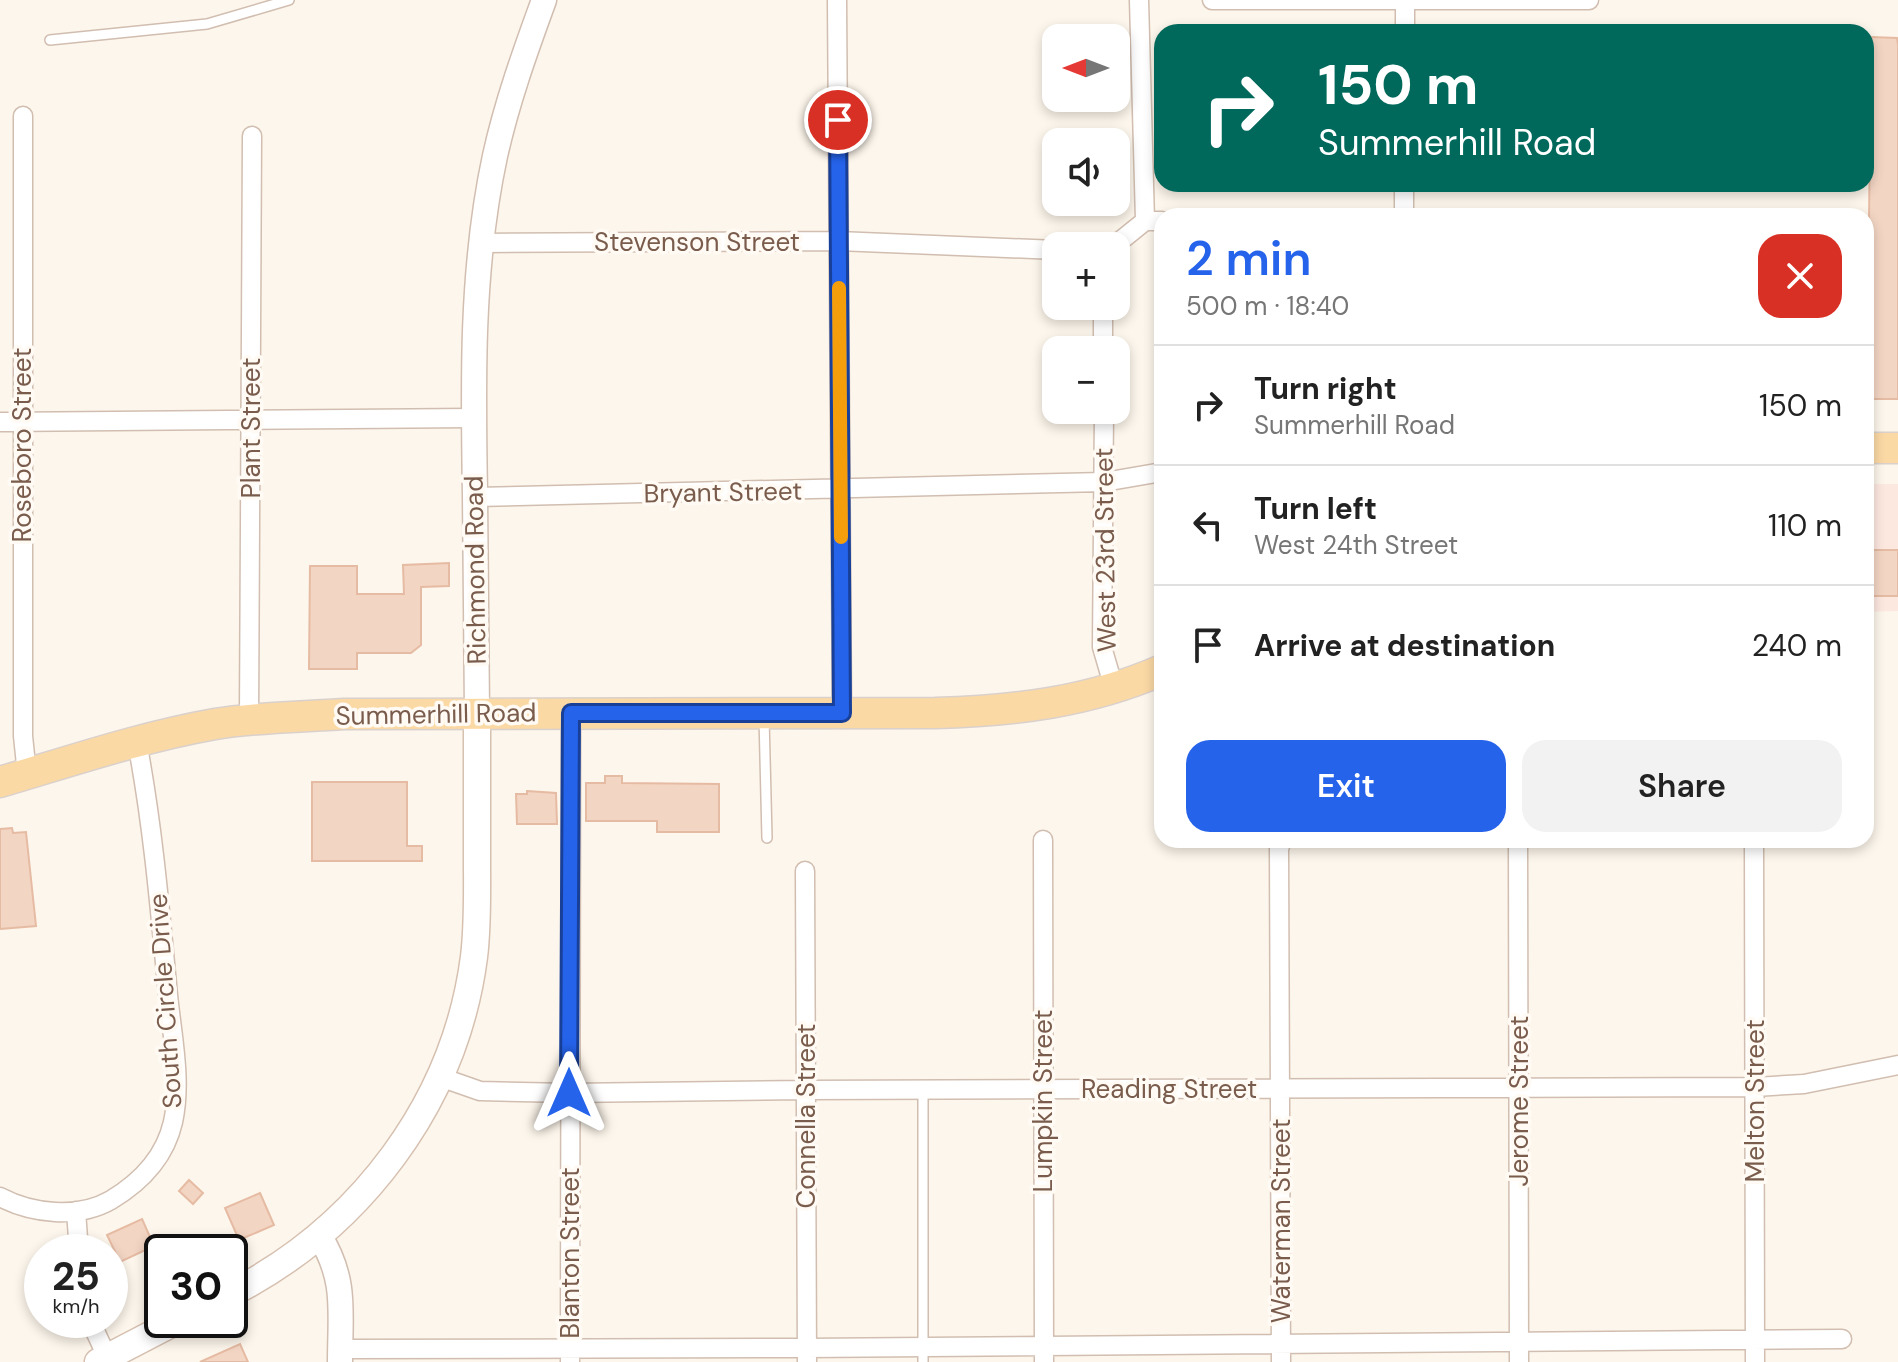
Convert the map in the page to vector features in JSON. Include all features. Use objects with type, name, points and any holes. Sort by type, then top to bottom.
[{"type":"main road","points":[[1874,448],[1898,448]]},
{"type":"main road","name":"Summerhill Road","points":[[14,778],[137,742],[249,720],[344,714],[1001,711],[1057,703],[1114,688],[1154,673]]},
{"type":"main road","name":"Richmond Road","points":[[248,1284],[277,1267],[319,1235],[366,1191],[420,1116],[440,1077],[462,1013],[474,957],[477,917],[477,713]]},
{"type":"main road","points":[[102,1359],[144,1338]]},
{"type":"street","name":"Richmond Road","points":[[477,713],[473,418],[475,320],[482,243],[495,158],[512,85],[544,0]]},
{"type":"street","points":[[837,0],[842,713]]},
{"type":"street","points":[[1130,236],[1153,221],[1139,0]]},
{"type":"street","points":[[1212,0],[1589,0]]},
{"type":"street","points":[[1405,2],[1405,24]]},
{"type":"street","name":"Roseboro Street","points":[[14,778],[23,736],[23,116]]},
{"type":"street","name":"Plant Street","points":[[249,720],[252,136]]},
{"type":"street","name":"Stevenson Street","points":[[482,243],[838,241],[1042,249]]},
{"type":"street","points":[[0,422],[473,418]]},
{"type":"street","name":"West 23rd Street","points":[[1104,424],[1102,647],[1114,688]]},
{"type":"street","name":"Bryant Street","points":[[475,497],[1104,482],[1154,473]]},
{"type":"street","name":"Blanton Street","points":[[570,1355],[571,713]]},
{"type":"street","name":"South Circle Drive","points":[[76,1211],[101,1205],[137,1182],[161,1153],[173,1121],[176,1081],[168,994],[152,827],[137,742]]},
{"type":"street","name":"Lumpkin Street","points":[[1043,840],[1044,1353]]},
{"type":"street","name":"Waterman Street","points":[[1279,848],[1281,1352]]},
{"type":"street","name":"Jerome Street","points":[[1518,848],[1519,1362]]},
{"type":"street","name":"Melton Street","points":[[1754,848],[1755,1362]]},
{"type":"street","name":"Connella Street","points":[[805,871],[806,1355]]},
{"type":"street","name":"Reading Street","points":[[440,1077],[480,1091],[569,1093],[1755,1087],[1804,1084],[1898,1065]]},
{"type":"street","points":[[0,1197],[34,1209],[76,1211],[78,1234]]},
{"type":"street","points":[[319,1235],[332,1255],[339,1276],[340,1355],[1281,1352],[1519,1341],[1842,1339]]},
{"type":"street","points":[[96,1338],[102,1359]]},
{"type":"lane","points":[[50,40],[207,24],[289,0]]},
{"type":"lane","points":[[764,713],[767,838]]},
{"type":"lane","points":[[923,1089],[923,1354]]},
{"type":"shaded area","points":[[1874,484],[1898,484],[1898,611],[1874,612]]},
{"type":"building","points":[[1874,37],[1897,38],[1898,399],[1874,399],[1874,208],[1869,208],[1869,192],[1874,192]]},
{"type":"building","points":[[1874,550],[1898,550],[1898,596],[1874,596]]},
{"type":"building","points":[[449,563],[449,586],[421,587],[421,645],[411,653],[357,653],[357,669],[309,669],[310,566],[357,566],[357,594],[404,594],[403,565]]},
{"type":"building","points":[[605,776],[622,776],[622,783],[719,784],[719,832],[657,832],[657,821],[586,821],[586,783],[605,783]]},
{"type":"building","points":[[312,782],[407,782],[407,846],[422,846],[422,861],[312,861]]},
{"type":"building","points":[[527,791],[556,793],[557,824],[517,824],[516,794],[527,794]]},
{"type":"building","points":[[12,828],[13,833],[26,832],[36,926],[0,929],[0,829]]},
{"type":"building","points":[[189,1180],[203,1193],[193,1204],[179,1191]]},
{"type":"building","points":[[260,1193],[274,1225],[248,1236],[236,1234],[225,1208]]},
{"type":"building","points":[[142,1219],[149,1234],[144,1234],[144,1251],[128,1258],[128,1234],[109,1234]]},
{"type":"building","points":[[240,1344],[248,1362],[200,1362]]},
{"type":"slow traffic","points":[[839,288],[841,537]]},
{"type":"route","points":[[569,1093],[571,713],[842,713],[838,120]]}]
